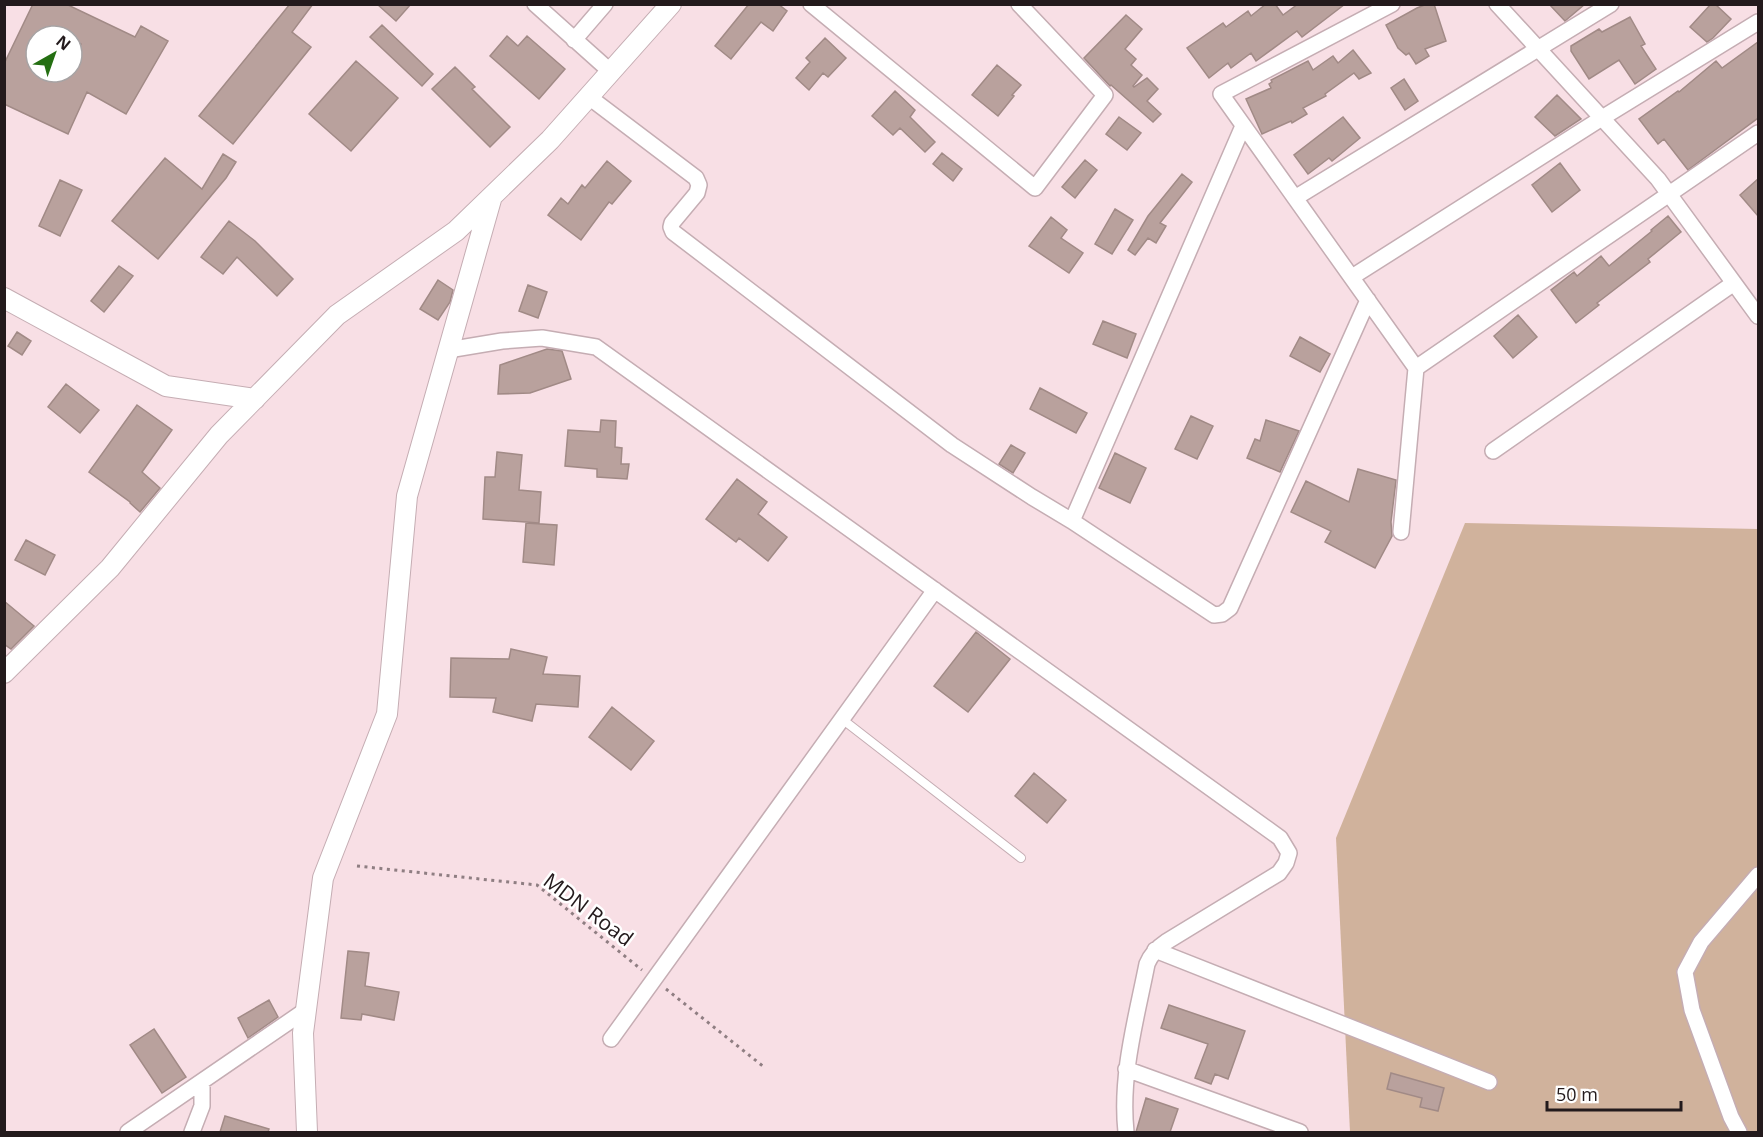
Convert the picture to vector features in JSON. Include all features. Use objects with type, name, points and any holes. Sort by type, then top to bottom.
[{"type":"main road","points":[[4,673],[110,568],[219,435],[337,315],[456,231],[550,140],[671,4]]},
{"type":"main road","points":[[307,1130],[303,1033],[323,878],[387,714],[408,496],[492,196]]},
{"type":"main road","points":[[4,298],[166,386],[255,399]]},
{"type":"street","points":[[535,4],[610,72]]},
{"type":"street","points":[[574,40],[605,4]]},
{"type":"street","points":[[811,4],[1035,188],[1105,95],[1019,4]]},
{"type":"street","points":[[1392,4],[1221,94],[1416,368],[1401,532]]},
{"type":"street","points":[[1497,4],[1659,179],[1758,316]]},
{"type":"street","points":[[1295,198],[1611,4]]},
{"type":"street","points":[[1352,277],[1758,22]]},
{"type":"street","points":[[589,97],[696,178],[699,185],[697,193],[672,223],[670,228],[673,232],[952,445],[1072,520],[1214,615],[1222,614],[1230,608],[1368,300]]},
{"type":"street","points":[[1072,520],[1243,126]]},
{"type":"street","points":[[1416,368],[1758,133]]},
{"type":"street","points":[[1493,451],[1734,283]]},
{"type":"street","points":[[448,350],[502,341],[542,338],[596,347],[1280,838],[1289,853],[1279,873],[1155,950],[1146,964],[1126,1069],[1124,1100],[1126,1132]]},
{"type":"street","points":[[611,1039],[935,590]]},
{"type":"street","points":[[1739,1132],[1731,1117],[1692,1010],[1685,972],[1701,942],[1758,875]]},
{"type":"street","points":[[1155,950],[1489,1082]]},
{"type":"street","points":[[128,1132],[306,1010]]},
{"type":"street","points":[[1126,1069],[1300,1132]]},
{"type":"street","points":[[192,1132],[202,1106],[202,1082]]},
{"type":"lane","points":[[842,719],[1021,858]]},
{"type":"path","name":"MDN Road","points":[[357,866],[537,885],[764,1067]]},
{"type":"shaded area","points":[[1465,523],[1758,529],[1758,1132],[1350,1132],[1336,838]]},
{"type":"building","points":[[33,4],[66,4],[135,37],[141,26],[168,41],[126,114],[87,92],[68,134],[4,104],[4,64]]},
{"type":"building","points":[[290,4],[313,4],[292,32],[311,47],[233,144],[199,116]]},
{"type":"building","points":[[377,4],[411,4],[396,21]]},
{"type":"building","points":[[749,4],[778,4],[787,11],[773,31],[761,22],[731,59],[715,46]]},
{"type":"building","points":[[1266,4],[1275,4],[1283,15],[1298,4],[1345,4],[1302,37],[1297,31],[1256,61],[1251,53],[1231,68],[1228,63],[1209,78],[1187,48],[1223,23],[1226,27],[1248,11],[1251,16]]},
{"type":"building","points":[[1427,4],[1434,4],[1446,41],[1425,49],[1429,56],[1416,64],[1409,53],[1406,55],[1398,48],[1386,25]]},
{"type":"building","points":[[1549,4],[1585,4],[1565,21]]},
{"type":"building","points":[[1711,4],[1715,4],[1731,19],[1707,42],[1690,27]]},
{"type":"building","points":[[1126,15],[1142,29],[1125,49],[1136,59],[1131,65],[1142,75],[1133,86],[1147,78],[1158,89],[1147,101],[1161,114],[1153,122],[1110,86],[1084,58]]},
{"type":"building","points":[[1630,17],[1645,44],[1641,46],[1656,69],[1635,84],[1619,60],[1589,79],[1571,51],[1571,46],[1599,29],[1602,32]]},
{"type":"building","points":[[382,25],[433,74],[422,86],[370,37]]},
{"type":"building","points":[[507,36],[518,46],[527,36],[565,69],[539,99],[490,56]]},
{"type":"building","points":[[825,38],[846,58],[828,77],[823,73],[809,90],[796,78],[810,62],[806,58]]},
{"type":"building","points":[[1758,42],[1758,118],[1688,170],[1664,139],[1658,144],[1639,119],[1679,92],[1716,61],[1722,68]]},
{"type":"building","points":[[1353,50],[1371,73],[1359,79],[1354,73],[1325,94],[1326,96],[1303,108],[1307,114],[1292,123],[1291,121],[1262,134],[1246,99],[1271,88],[1269,84],[1271,80],[1308,61],[1313,70],[1333,56],[1338,63]]},
{"type":"building","points":[[356,61],[398,98],[351,151],[309,114]]},
{"type":"building","points":[[997,65],[1021,85],[998,116],[972,95]]},
{"type":"building","points":[[455,67],[475,87],[472,89],[510,127],[490,147],[432,89]]},
{"type":"building","points":[[1404,79],[1418,101],[1405,110],[1391,88]]},
{"type":"building","points":[[895,91],[915,110],[910,117],[935,142],[925,152],[900,128],[893,135],[872,116]]},
{"type":"building","points":[[1557,95],[1581,119],[1555,136],[1535,117]]},
{"type":"building","points":[[1119,117],[1141,133],[1127,150],[1106,134]]},
{"type":"building","points":[[1343,117],[1360,138],[1332,161],[1329,158],[1308,174],[1294,155]]},
{"type":"building","points":[[942,153],[962,169],[953,181],[933,164]]},
{"type":"building","points":[[223,154],[236,162],[226,178],[158,259],[112,221],[165,158],[202,189]]},
{"type":"building","points":[[1085,160],[1097,170],[1075,198],[1062,187]]},
{"type":"building","points":[[607,161],[631,181],[612,204],[609,202],[581,240],[548,215],[561,198],[568,204],[582,185],[585,188]]},
{"type":"building","points":[[1560,163],[1580,190],[1552,212],[1532,185]]},
{"type":"building","points":[[1182,174],[1192,182],[1160,223],[1166,226],[1156,243],[1148,238],[1135,255],[1128,250],[1148,216]]},
{"type":"building","points":[[1758,179],[1758,216],[1740,195]]},
{"type":"building","points":[[60,180],[82,190],[60,236],[39,226]]},
{"type":"building","points":[[1115,209],[1133,220],[1112,254],[1095,244]]},
{"type":"building","points":[[1668,216],[1681,232],[1648,259],[1650,262],[1597,303],[1599,305],[1576,323],[1551,290],[1574,272],[1577,276],[1601,256],[1609,266]]},
{"type":"building","points":[[1051,217],[1067,230],[1061,238],[1083,253],[1069,273],[1029,246]]},
{"type":"building","points":[[229,221],[255,241],[293,279],[277,296],[237,257],[223,274],[201,257]]},
{"type":"building","points":[[119,266],[133,276],[104,312],[91,301]]},
{"type":"building","points":[[438,280],[453,290],[450,302],[438,320],[420,309]]},
{"type":"building","points":[[528,285],[547,292],[538,318],[519,311]]},
{"type":"building","points":[[1518,315],[1537,337],[1513,358],[1494,336]]},
{"type":"building","points":[[1103,321],[1136,334],[1127,358],[1093,344]]},
{"type":"building","points":[[17,332],[31,341],[22,355],[8,346]]},
{"type":"building","points":[[1300,337],[1330,354],[1320,372],[1290,356]]},
{"type":"building","points":[[547,349],[562,351],[571,379],[530,393],[498,394],[500,365]]},
{"type":"building","points":[[66,384],[99,410],[80,433],[48,407]]},
{"type":"building","points":[[1040,388],[1087,413],[1076,433],[1030,409]]},
{"type":"building","points":[[137,405],[172,430],[142,472],[160,488],[140,512],[89,472]]},
{"type":"building","points":[[1191,416],[1213,426],[1197,459],[1175,449]]},
{"type":"building","points":[[601,420],[616,421],[615,447],[622,448],[621,464],[629,464],[627,479],[597,477],[597,469],[565,466],[568,430],[600,432]]},
{"type":"building","points":[[1266,420],[1299,431],[1280,472],[1247,458],[1255,439],[1260,441]]},
{"type":"building","points":[[1011,445],[1025,453],[1013,473],[999,464]]},
{"type":"building","points":[[497,452],[522,455],[519,490],[541,492],[539,523],[483,519],[485,477],[495,477]]},
{"type":"building","points":[[1115,453],[1146,468],[1130,503],[1099,488]]},
{"type":"building","points":[[1358,469],[1396,480],[1391,522],[1392,536],[1375,568],[1325,542],[1331,531],[1291,512],[1306,481],[1349,502]]},
{"type":"building","points":[[737,479],[767,502],[758,514],[787,537],[768,561],[739,538],[736,542],[706,519]]},
{"type":"building","points":[[526,523],[557,525],[554,565],[523,562]]},
{"type":"building","points":[[26,540],[55,555],[45,575],[15,560]]},
{"type":"building","points":[[4,601],[34,626],[11,649],[4,644]]},
{"type":"building","points":[[976,632],[1010,659],[968,712],[934,686]]},
{"type":"building","points":[[511,649],[547,657],[543,674],[580,676],[578,707],[536,704],[532,721],[493,712],[496,698],[450,697],[451,658],[509,659]]},
{"type":"building","points":[[612,707],[654,741],[631,770],[589,737]]},
{"type":"building","points":[[1034,773],[1066,800],[1047,823],[1015,796]]},
{"type":"building","points":[[348,951],[369,953],[365,986],[399,992],[394,1020],[362,1014],[361,1020],[341,1018]]},
{"type":"building","points":[[269,1000],[278,1017],[248,1038],[238,1018]]},
{"type":"building","points":[[1169,1005],[1245,1031],[1228,1079],[1215,1074],[1211,1084],[1195,1078],[1208,1044],[1161,1028]]},
{"type":"building","points":[[154,1029],[186,1077],[162,1093],[130,1045]]},
{"type":"building","points":[[1391,1073],[1444,1088],[1438,1111],[1420,1107],[1422,1098],[1387,1089]]},
{"type":"building","points":[[1146,1098],[1178,1109],[1170,1132],[1136,1132]]},
{"type":"building","points":[[225,1116],[269,1129],[268,1132],[220,1132]]}]
